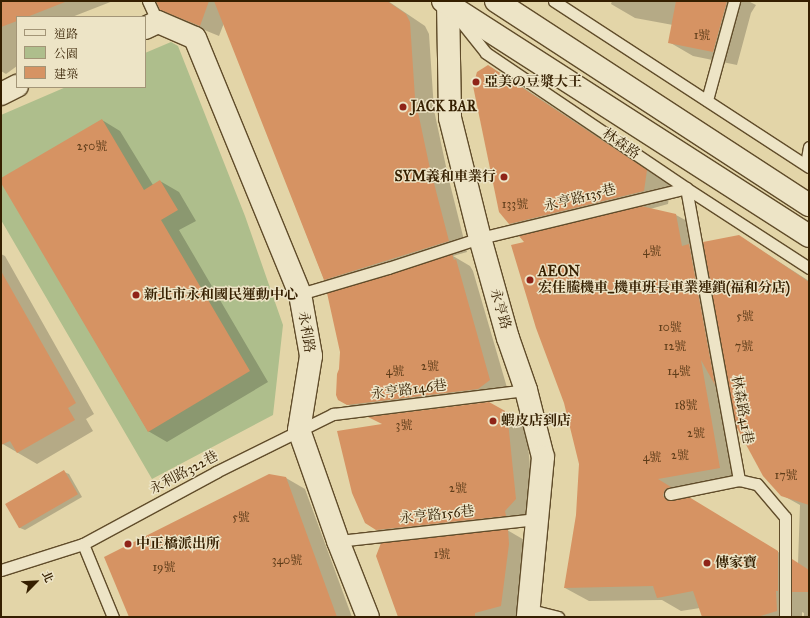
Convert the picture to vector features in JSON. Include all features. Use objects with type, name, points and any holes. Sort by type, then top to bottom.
[{"type":"street","points":[[496,1],[809,205]]},
{"type":"street","name":"林森路","points":[[446,2],[809,236]]},
{"type":"street","name":"永亨路","points":[[446,2],[450,118],[480,238],[508,338],[526,390],[543,457],[529,614]]},
{"type":"street","name":"永利路","points":[[151,25],[195,38],[300,294],[311,356],[299,430],[338,541],[368,617]]},
{"type":"street","points":[[1,94],[16,86]]},
{"type":"lane","points":[[148,1],[151,25]]},
{"type":"lane","points":[[554,1],[808,165],[809,147]]},
{"type":"lane","points":[[707,100],[734,1]]},
{"type":"lane","name":"林森路","points":[[446,2],[486,53],[686,188],[809,268]]},
{"type":"lane","name":"永亨路135巷","points":[[300,294],[388,268],[480,238],[686,188]]},
{"type":"lane","name":"林森路41巷","points":[[686,188],[739,480]]},
{"type":"lane","name":"永亨路146巷","points":[[299,430],[333,414],[526,390]]},
{"type":"lane","name":"永利路322巷","points":[[1,570],[83,544],[299,430]]},
{"type":"lane","points":[[670,494],[739,480],[757,484],[785,517],[786,617]]},
{"type":"lane","name":"永亨路156巷","points":[[338,541],[538,519]]},
{"type":"lane","points":[[83,544],[113,617]]},
{"type":"lane","points":[[529,614],[558,617]]},
{"type":"green space","points":[[171,42],[178,46],[245,216],[283,325],[273,415],[152,479],[1,220],[1,115],[64,88],[146,88],[146,53]]},
{"type":"building","points":[[1,1],[65,1],[30,16],[16,16],[16,21],[1,27]]},
{"type":"building","points":[[156,1],[209,1],[200,26],[160,10]]},
{"type":"building","points":[[214,1],[387,1],[406,14],[410,22],[415,98],[429,164],[449,241],[324,280]]},
{"type":"building","points":[[676,1],[727,1],[713,52],[668,43]]},
{"type":"building","points":[[488,65],[647,170],[644,191],[509,224],[499,212],[473,86],[477,72]]},
{"type":"building","name":"新北市永和國民運動中心","points":[[102,119],[144,190],[160,180],[178,210],[161,220],[250,371],[148,432],[1,183],[1,178]]},
{"type":"building","points":[[641,206],[676,214],[682,246],[689,244],[715,385],[701,360],[720,468],[658,479],[671,487],[665,489],[663,496],[668,501],[689,497],[778,551],[778,591],[776,591],[777,611],[757,617],[702,617],[693,591],[657,598],[653,586],[564,588],[576,515],[579,464],[564,403],[536,328],[511,245],[524,242],[519,236]]},
{"type":"building","points":[[739,235],[809,282],[809,505],[781,496],[763,476],[736,426],[703,242]]},
{"type":"building","points":[[452,254],[454,260],[456,259],[490,380],[478,389],[347,405],[338,400],[336,395],[340,352],[327,293]]},
{"type":"building","points":[[1,271],[76,403],[68,408],[75,420],[17,453],[10,441],[1,445]]},
{"type":"building","points":[[489,402],[507,412],[516,499],[505,511],[506,516],[376,530],[365,523],[352,493],[337,431],[382,424],[368,417]]},
{"type":"building","points":[[64,470],[78,494],[19,528],[5,504]]},
{"type":"building","points":[[269,474],[286,477],[337,617],[129,617],[104,557]]},
{"type":"building","points":[[508,529],[509,544],[501,606],[475,613],[475,617],[398,617],[376,556],[381,543]]},
{"type":"building","points":[[792,559],[809,570],[809,592],[792,592]]},
{"type":"place","name":"亞美の豆漿大王","points":[[476,82]]},
{"type":"place","name":"JACK BAR","points":[[403,107]]},
{"type":"place","name":"SYM義和車業行","points":[[504,177]]},
{"type":"place","name":"AEON 宏佳騰機車_機車班長車業連鎖(福和分店)","points":[[530,280]]},
{"type":"place","name":"新北市永和國民運動中心","points":[[136,295]]},
{"type":"place","name":"蝦皮店到店","points":[[493,421]]},
{"type":"place","name":"中正橋派出所","points":[[128,544]]},
{"type":"place","name":"傳家寶","points":[[707,563]]}]
